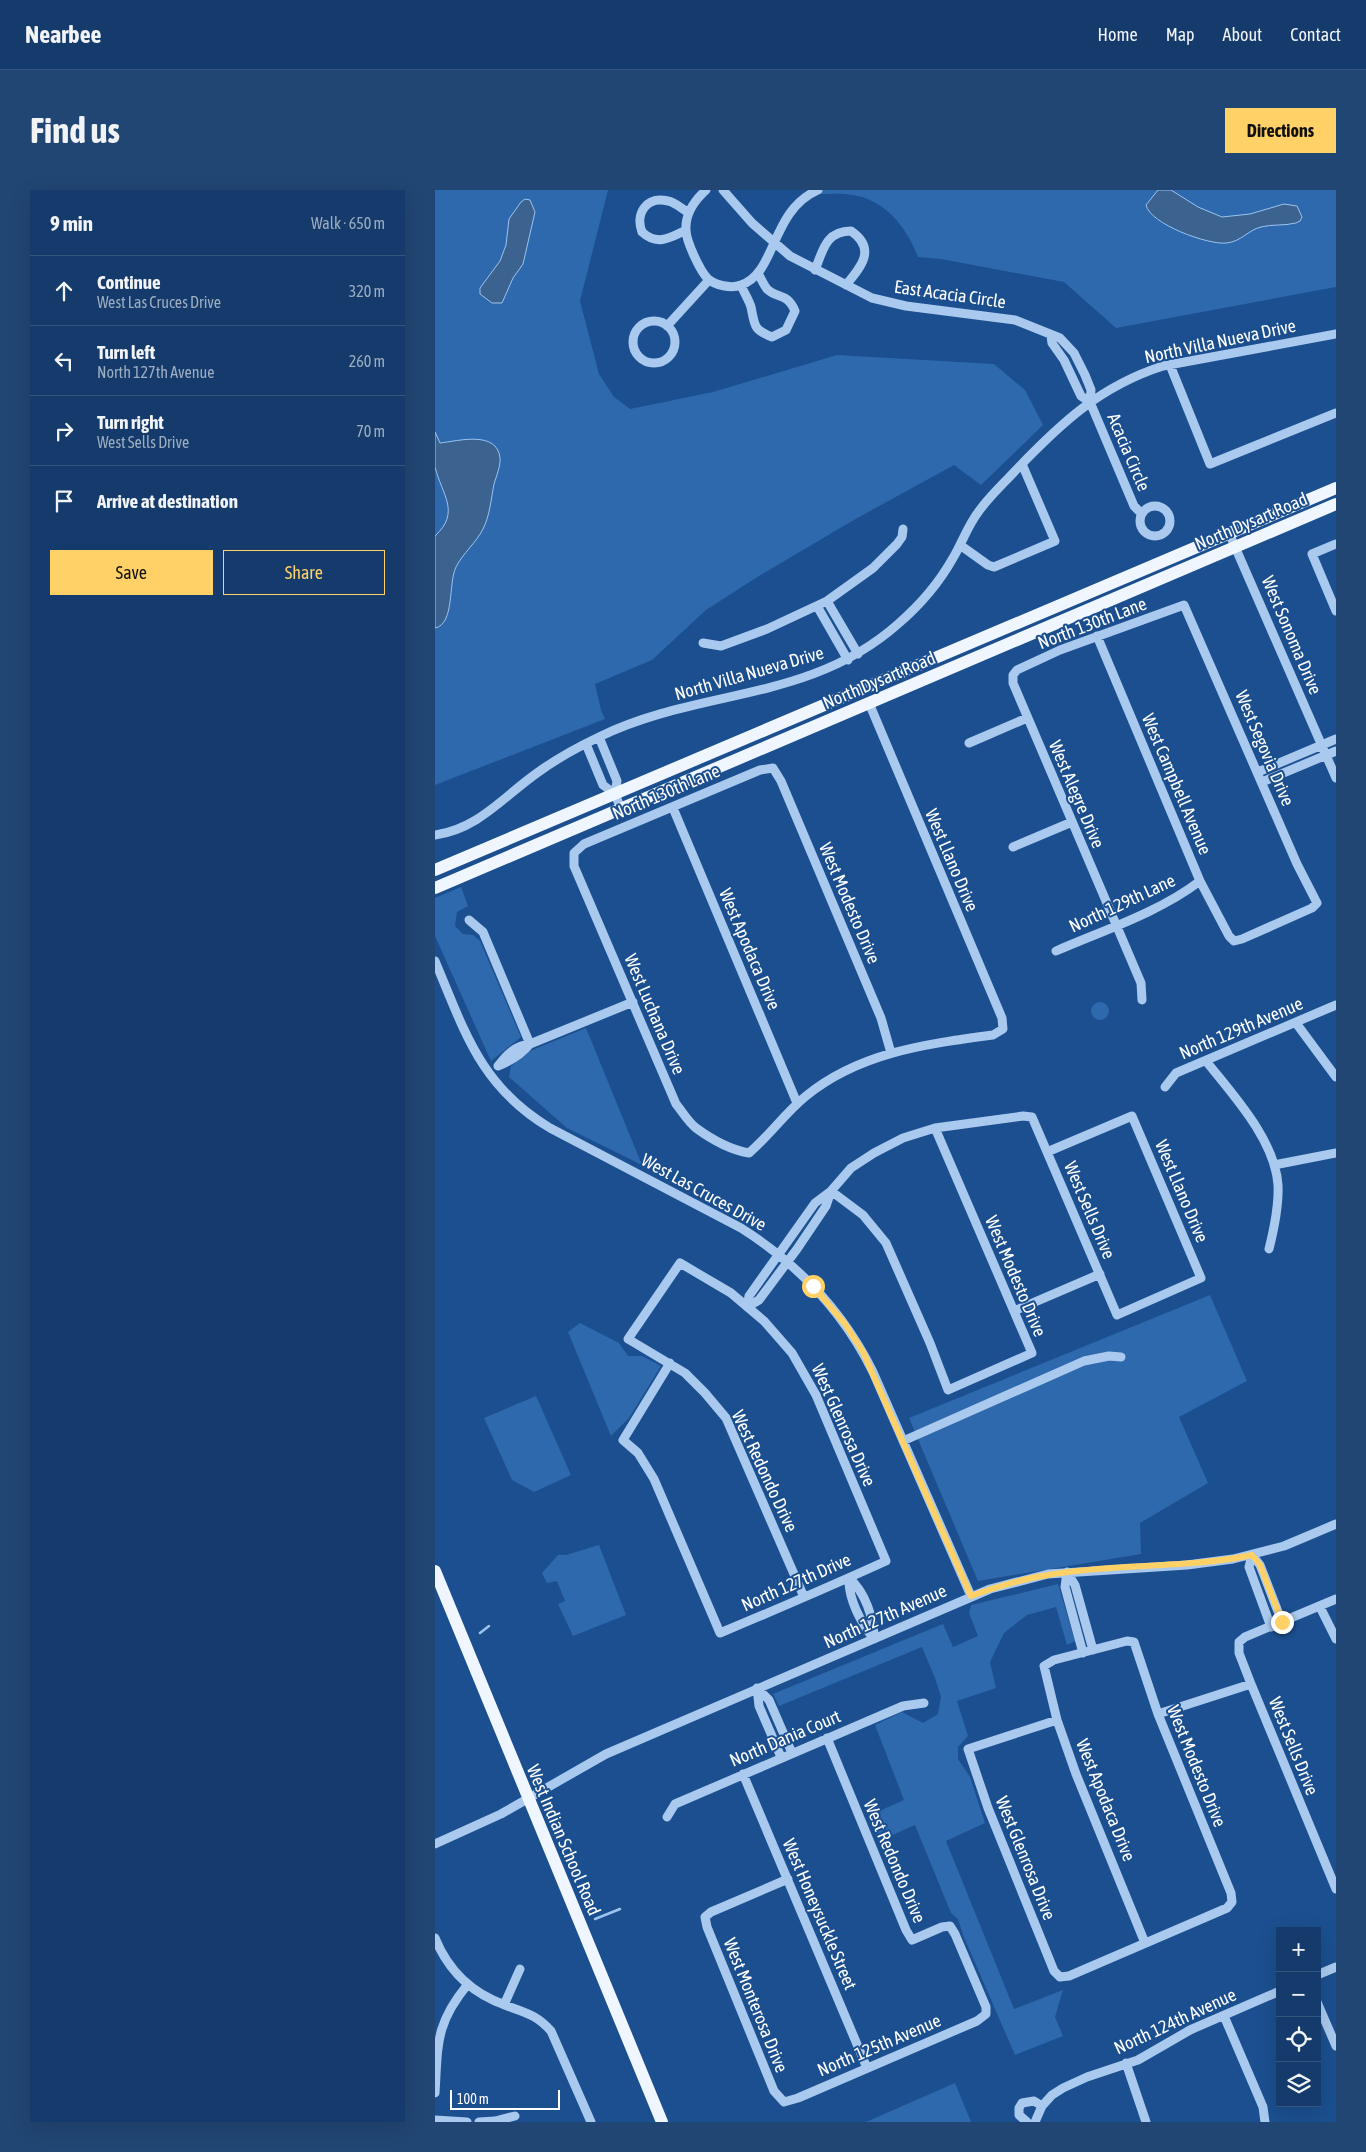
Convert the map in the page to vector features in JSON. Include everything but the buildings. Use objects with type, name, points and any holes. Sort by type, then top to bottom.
[{"type":"main road","name":"North Dysart Road","points":[[435,870],[1336,488]]},
{"type":"main road","name":"North Dysart Road","points":[[435,888],[1336,504]]},
{"type":"main road","name":"West Indian School Road","points":[[435,1571],[662,2122]]},
{"type":"street","points":[[706,190],[695,201],[689,213],[686,230],[693,252],[709,280],[732,287],[741,285],[759,275],[783,222],[791,209],[801,200],[818,190]]},
{"type":"street","name":"East Acacia Circle","points":[[728,192],[752,223],[790,256],[872,298],[906,306],[1015,320],[1060,338],[1074,353],[1091,390],[1089,402]]},
{"type":"street","points":[[686,230],[666,240],[654,240],[642,232],[639,218],[646,204],[654,200],[669,201],[689,213]]},
{"type":"street","points":[[815,270],[825,245],[835,234],[851,231],[860,237],[865,247],[866,256],[846,286]]},
{"type":"street","points":[[741,285],[751,306],[752,320],[759,331],[772,337],[786,330],[795,312],[791,302],[768,290],[759,275]]},
{"type":"street","points":[[667,326],[709,280]]},
{"type":"street","points":[[654,321],[667,326],[674,337],[673,350],[670,356],[658,363],[639,358],[633,345],[636,331],[647,322],[654,321]]},
{"type":"street","name":"North Villa Nueva Drive","points":[[435,835],[451,832],[479,820],[537,773],[599,737],[651,717],[808,677],[848,660],[886,634],[923,599],[945,571],[979,510],[1022,464],[1059,427],[1089,402],[1123,382],[1170,365],[1336,334]]},
{"type":"street","points":[[1170,365],[1211,464],[1336,413]]},
{"type":"street","name":"Acacia Circle","points":[[1089,402],[1134,506],[1141,514]]},
{"type":"street","points":[[960,545],[988,565],[994,567],[1055,541],[1022,464]]},
{"type":"street","points":[[703,643],[721,646],[767,629],[827,601],[873,568],[897,544],[902,537],[903,529]]},
{"type":"street","name":"West Sonoma Drive","points":[[1229,533],[1336,778]]},
{"type":"street","points":[[1336,544],[1312,554],[1336,611]]},
{"type":"street","points":[[827,601],[857,654]]},
{"type":"street","name":"North 130th Lane","points":[[1013,675],[1017,670],[1061,650],[1184,605]]},
{"type":"street","name":"West Segovia Drive","points":[[1184,605],[1297,864],[1317,903],[1312,908],[1234,940]]},
{"type":"street","points":[[817,606],[848,660]]},
{"type":"street","name":"West Campbell Avenue","points":[[1097,636],[1200,881],[1229,936],[1234,940]]},
{"type":"street","name":"West Alegre Drive","points":[[1013,675],[1013,682],[1027,718],[1141,983],[1142,1000]]},
{"type":"street","name":"West Llano Drive","points":[[869,703],[1002,1018],[1003,1029],[993,1035],[915,1046],[891,1053]]},
{"type":"street","points":[[969,743],[1027,718]]},
{"type":"street","points":[[599,737],[617,781],[615,794],[621,809]]},
{"type":"street","points":[[1258,772],[1336,739]]},
{"type":"street","points":[[586,744],[603,785],[615,794]]},
{"type":"street","points":[[1262,782],[1336,751]]},
{"type":"street","name":"North 130th Lane","points":[[574,853],[584,844],[760,770],[773,768]]},
{"type":"street","name":"West Modesto Drive","points":[[773,768],[781,781],[881,1018],[891,1053]]},
{"type":"street","name":"West Apodaca Drive","points":[[673,808],[797,1104]]},
{"type":"street","points":[[1013,847],[1072,822]]},
{"type":"street","name":"West Luchana Drive","points":[[574,853],[574,866],[676,1104],[695,1127],[723,1144],[740,1152],[749,1153],[783,1115],[797,1104]]},
{"type":"street","name":"North 129th Lane","points":[[1056,951],[1162,905],[1184,893],[1200,881]]},
{"type":"street","points":[[469,920],[483,932],[530,1044]]},
{"type":"street","name":"West Las Cruces Drive","points":[[435,961],[471,1045],[488,1073],[533,1118],[759,1239],[787,1261],[829,1302],[870,1365],[971,1596]]},
{"type":"street","points":[[488,1073],[498,1066],[510,1062],[519,1045],[530,1044],[633,1002]]},
{"type":"street","name":"North 129th Avenue","points":[[1165,1087],[1176,1074],[1336,1005]]},
{"type":"street","points":[[1296,1023],[1336,1077]]},
{"type":"street","points":[[797,1104],[830,1080],[854,1067],[891,1053]]},
{"type":"street","points":[[1206,1061],[1257,1129],[1274,1165],[1278,1184],[1278,1201],[1269,1249]]},
{"type":"street","name":"West Sells Drive","points":[[935,1128],[1023,1116],[1032,1117],[1117,1315]]},
{"type":"street","name":"West Llano Drive","points":[[1047,1152],[1132,1116],[1201,1278],[1117,1315]]},
{"type":"street","points":[[747,1307],[749,1296],[815,1203],[831,1191],[851,1168],[873,1153],[903,1138],[935,1128]]},
{"type":"street","name":"West Modesto Drive","points":[[831,1191],[863,1215],[886,1243],[930,1343],[948,1390],[1032,1353],[935,1128]]},
{"type":"street","points":[[1274,1165],[1336,1153]]},
{"type":"street","points":[[747,1307],[759,1300],[826,1206],[831,1191]]},
{"type":"street","name":"West Glenrosa Drive","points":[[628,1339],[680,1263],[731,1294],[764,1321],[792,1353],[816,1394],[886,1561]]},
{"type":"street","points":[[1014,1311],[1100,1274]]},
{"type":"street","name":"West Redondo Drive","points":[[628,1339],[685,1373],[705,1392],[726,1418],[804,1597]]},
{"type":"street","points":[[903,1442],[1084,1361],[1109,1356],[1121,1357]]},
{"type":"street","name":"North 127th Drive","points":[[670,1363],[623,1440],[638,1453],[654,1479],[720,1634],[886,1561]]},
{"type":"street","name":"North 127th Avenue","points":[[435,1844],[501,1814],[599,1758],[971,1596],[1023,1580],[1067,1572],[1187,1565],[1252,1555],[1284,1546],[1336,1524]]},
{"type":"street","points":[[1252,1555],[1260,1565],[1282,1622]]},
{"type":"street","points":[[1252,1555],[1249,1567],[1271,1627],[1336,1599]]},
{"type":"street","points":[[1067,1572],[1075,1585],[1093,1650],[1083,1653],[1065,1587],[1067,1572]]},
{"type":"street","points":[[849,1578],[858,1586],[868,1609],[874,1625],[873,1639]]},
{"type":"street","points":[[1320,1607],[1336,1639]]},
{"type":"street","name":"West Sells Drive","points":[[1271,1627],[1245,1637],[1239,1642],[1239,1653],[1336,1889]]},
{"type":"street","name":"West Modesto Drive","points":[[1093,1650],[1127,1641],[1135,1642],[1158,1714],[1231,1893],[1232,1902],[1227,1908],[1145,1943]]},
{"type":"street","name":"West Apodaca Drive","points":[[1083,1653],[1054,1660],[1043,1666],[1057,1720],[1145,1943]]},
{"type":"street","points":[[1158,1714],[1251,1684]]},
{"type":"street","points":[[757,1688],[769,1700],[791,1753]]},
{"type":"street","points":[[757,1688],[759,1706],[781,1757]]},
{"type":"street","name":"North Dania Court","points":[[667,1817],[675,1804],[903,1706],[924,1703]]},
{"type":"street","name":"West Glenrosa Drive","points":[[1057,1720],[968,1749],[991,1818],[1054,1971],[1060,1976],[1069,1976],[1145,1943]]},
{"type":"street","name":"West Redondo Drive","points":[[827,1738],[906,1930],[912,1940],[942,1927],[950,1926],[986,2006],[986,2014]]},
{"type":"street","name":"West Honeysuckle Street","points":[[743,1774],[867,2068]]},
{"type":"street","name":"West Monterosa Drive","points":[[784,2102],[774,2091],[707,1927],[705,1917],[711,1912],[788,1879]]},
{"type":"street","points":[[435,1938],[442,1955],[451,1968],[468,1984],[490,1999],[536,2017],[551,2031],[591,2122]]},
{"type":"street","points":[[1321,1973],[1336,1967]]},
{"type":"street","points":[[505,2005],[520,1969]]},
{"type":"street","points":[[435,2093],[442,2023],[452,2003],[468,1984]]},
{"type":"street","name":"North 124th Avenue","points":[[1036,2118],[1042,2106],[1052,2094],[1063,2088],[1144,2056],[1190,2030],[1276,1993]]},
{"type":"street","points":[[1321,2011],[1336,2046]]},
{"type":"street","name":"North 125th Avenue","points":[[784,2102],[798,2098],[867,2068],[977,2020],[986,2014]]},
{"type":"street","points":[[1223,2016],[1263,2107],[1265,2122]]},
{"type":"street","points":[[1126,2064],[1146,2122]]},
{"type":"street","points":[[1027,2122],[1019,2115],[1019,2108],[1022,2103],[1034,2101],[1042,2106]]},
{"type":"street","points":[[479,2122],[495,2121],[515,2116]]},
{"type":"street","points":[[435,2120],[467,2122]]},
{"type":"shaded area","points":[[435,190],[608,190],[580,301],[599,374],[614,397],[630,409],[713,392],[837,355],[994,364],[1025,390],[1043,425],[981,485],[954,465],[852,521],[706,610],[652,660],[595,684],[605,719],[435,785]]},
{"type":"shaded area","points":[[817,190],[1336,190],[1336,287],[1116,328],[1064,282],[941,259],[918,257],[901,226],[875,202],[852,195],[820,194]]},
{"type":"shaded area","points":[[1158,190],[1171,190],[1198,207],[1222,217],[1250,214],[1284,204],[1297,206],[1302,217],[1296,223],[1261,227],[1236,241],[1218,243],[1206,241],[1168,226],[1150,212],[1146,205]]},
{"type":"shaded area","points":[[525,199],[530,200],[535,212],[523,264],[513,278],[502,303],[492,303],[480,294],[480,288],[500,261],[506,245],[509,219]]},
{"type":"shaded area","points":[[435,432],[440,443],[466,439],[484,440],[497,449],[500,461],[485,524],[456,567],[446,619],[435,628],[435,536],[443,527],[448,511],[445,495],[435,467]]},
{"type":"shaded area","points":[[461,887],[468,906],[457,912],[455,926],[463,934],[473,935],[480,941],[521,1037],[491,1061],[435,936],[435,898]]},
{"type":"shaded area","points":[[1100,1002],[1106,1005],[1109,1011],[1106,1017],[1100,1020],[1094,1017],[1091,1011],[1094,1005]]},
{"type":"shaded area","points":[[586,1028],[642,1165],[567,1128],[509,1077],[511,1066],[530,1051]]},
{"type":"shaded area","points":[[1210,1295],[1247,1381],[1179,1417],[1208,1483],[1140,1523],[1141,1554],[978,1581],[909,1418]]},
{"type":"shaded area","points":[[580,1323],[619,1343],[628,1356],[642,1356],[661,1366],[629,1418],[611,1436],[568,1332]]},
{"type":"shaded area","points":[[536,1396],[571,1475],[534,1492],[512,1480],[484,1418]]},
{"type":"shaded area","points":[[599,1545],[626,1615],[573,1636],[558,1604],[565,1601],[557,1581],[547,1583],[542,1573],[558,1555],[566,1555]]},
{"type":"shaded area","points":[[1058,1584],[1075,1641],[1067,1645],[1056,1607],[1027,1615],[1004,1633],[990,1662],[996,1688],[957,1701],[968,1736],[958,1747],[958,1759],[970,1777],[985,1823],[946,1841],[1014,2009],[1063,1990],[1055,2017],[1063,2036],[1015,2055],[963,1935],[958,1919],[951,1913],[915,1825],[879,1841],[868,1816],[904,1800],[875,1725],[902,1712],[923,1723],[938,1714],[941,1697],[922,1647],[779,1706],[773,1694],[943,1624],[953,1647],[978,1636],[969,1613],[971,1605]]},
{"type":"shaded area","points":[[955,2083],[971,2122],[866,2122]]},
{"type":"waterway","points":[[480,1633],[489,1626]]},
{"type":"waterway","points":[[595,1919],[620,1909]]},
{"type":"route","points":[[813,1286],[829,1302],[863,1352],[971,1596],[1006,1584],[1048,1574],[1187,1565],[1252,1555],[1260,1565],[1282,1622]]}]
